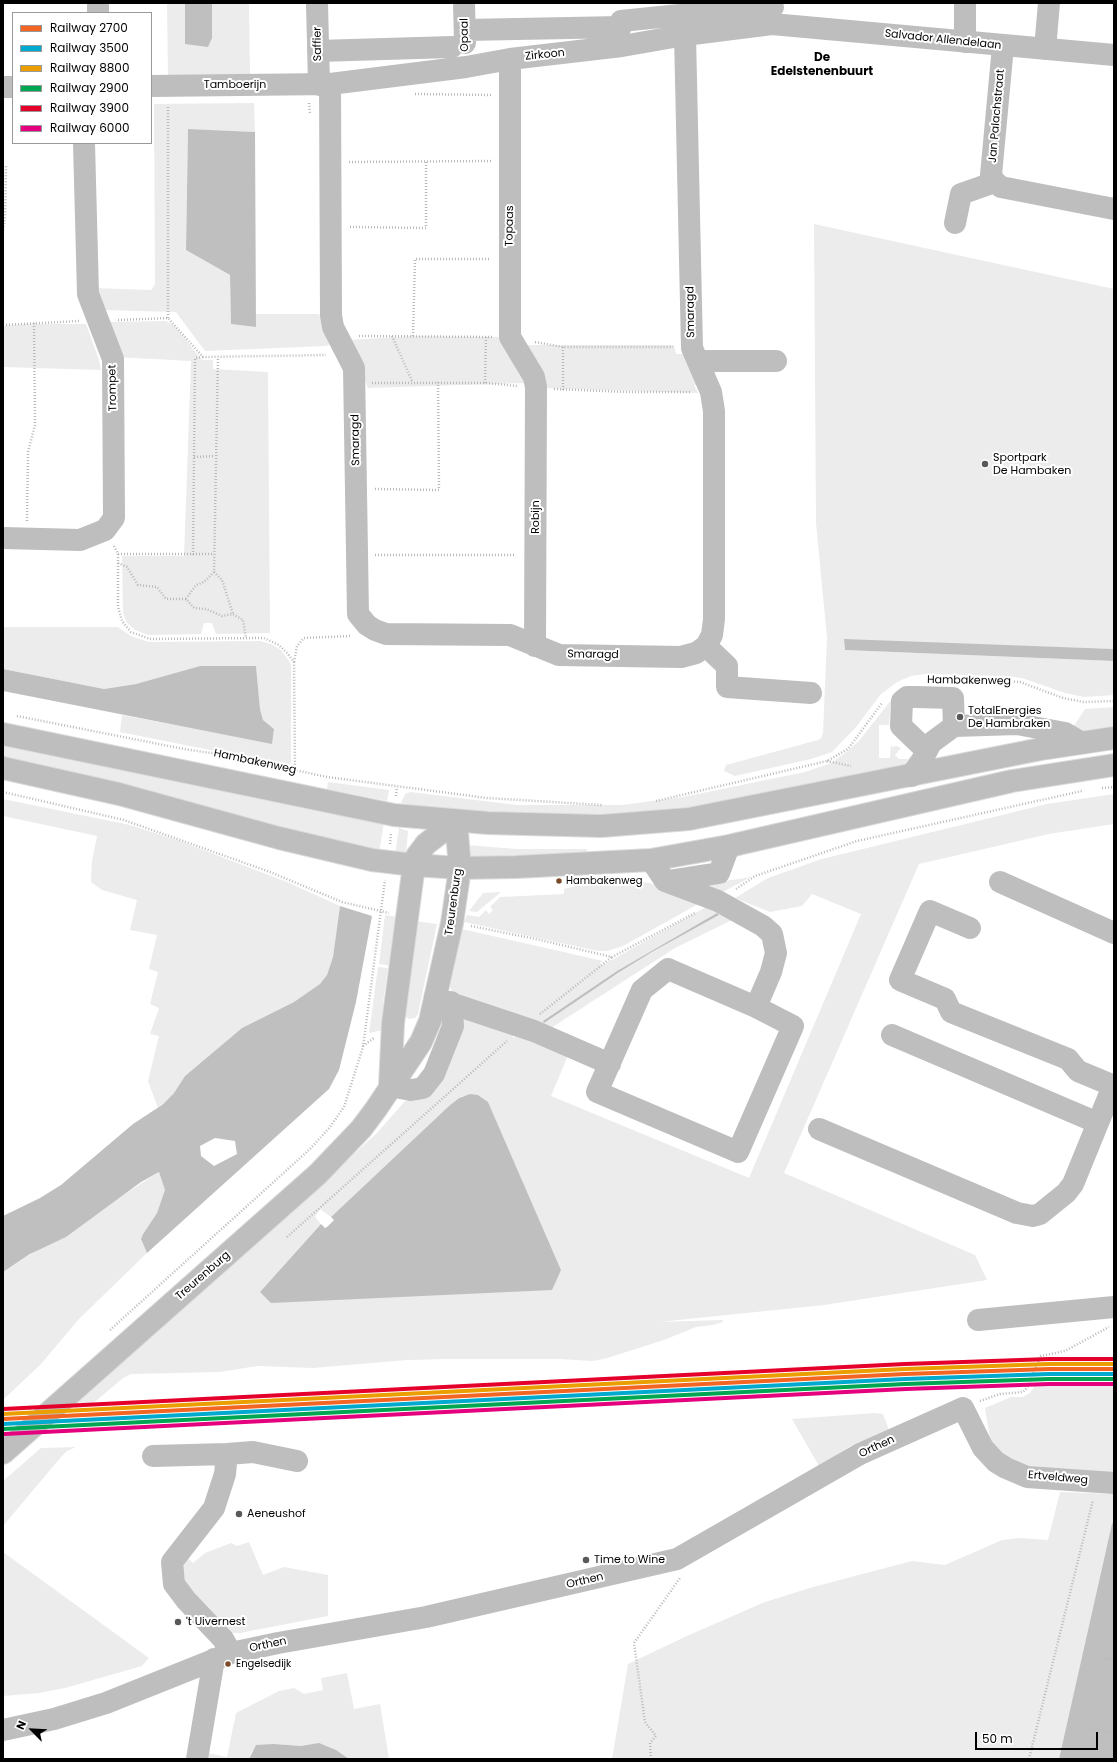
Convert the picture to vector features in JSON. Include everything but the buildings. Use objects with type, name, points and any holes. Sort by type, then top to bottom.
[{"type":"street","name":"Saffier","points":[[317,3],[318,51],[324,84]]},
{"type":"street","name":"Opaal","points":[[464,3],[466,66]]},
{"type":"street","points":[[964,42],[965,3]]},
{"type":"street","points":[[1045,48],[1049,3]]},
{"type":"street","name":"Zirkoon","points":[[465,30],[618,25],[769,10]]},
{"type":"street","name":"Zirkoon","points":[[324,84],[466,66],[510,58],[618,25],[685,35],[769,10]]},
{"type":"street","name":"Salvador Allendelaan","points":[[769,10],[964,42],[1114,55]]},
{"type":"street","name":"Smaragd","points":[[324,84],[330,162],[331,314],[333,327],[354,368],[357,489],[356,604],[358,614],[367,625],[386,634],[510,636],[559,655],[682,657],[696,653],[706,646],[712,635],[714,619],[714,412],[711,392],[692,348],[685,35]]},
{"type":"street","name":"Jan Palachstraat","points":[[995,182],[991,175],[1003,46]]},
{"type":"street","points":[[318,51],[452,47]]},
{"type":"street","name":"Topaas","points":[[510,58],[510,337],[534,377],[536,387]]},
{"type":"street","name":"Tamboerijn","points":[[160,86],[324,84]]},
{"type":"street","name":"Trompet","points":[[84,144],[88,294],[113,359],[114,518],[105,530]]},
{"type":"street","points":[[955,223],[961,194],[995,182],[1001,187],[1114,209]]},
{"type":"street","points":[[698,361],[776,361]]},
{"type":"street","name":"Robijn","points":[[535,646],[536,387]]},
{"type":"street","points":[[3,538],[80,540],[105,530]]},
{"type":"street","points":[[706,646],[727,666],[727,687],[811,693]]},
{"type":"street","points":[[927,751],[901,726],[902,701],[907,697],[953,698],[954,726]]},
{"type":"street","points":[[911,776],[931,743],[954,726],[1017,724],[1065,733],[1082,743]]},
{"type":"street","points":[[3,734],[394,815],[456,821],[533,825],[601,826],[689,819],[1114,738]]},
{"type":"street","points":[[3,768],[119,794],[279,838],[388,862],[460,868],[516,867],[651,860],[729,846],[1012,781],[1114,765]]},
{"type":"street","points":[[443,1000],[453,1026],[434,1074],[423,1088],[411,1090],[390,1086],[393,1023],[414,865],[417,856],[426,844],[456,821]]},
{"type":"street","name":"Treurenburg","points":[[3,1453],[318,1174],[361,1129],[421,1042],[430,1021],[443,1000],[460,868],[456,821]]},
{"type":"street","points":[[665,881],[719,873],[729,846]]},
{"type":"street","points":[[651,860],[665,881],[718,901],[763,926],[772,934],[776,953],[771,972],[756,1007]]},
{"type":"street","points":[[1000,882],[1114,933]]},
{"type":"street","points":[[819,1128],[1017,1213],[1032,1216],[1040,1214],[1066,1193],[1073,1184],[1114,1086],[1078,1071],[1068,1059],[951,1012],[945,999],[900,980],[930,911],[970,928]]},
{"type":"street","points":[[668,969],[756,1007],[793,1026],[738,1152],[597,1092],[642,990],[668,969]]},
{"type":"street","points":[[443,1000],[522,1028],[610,1064]]},
{"type":"street","points":[[892,1035],[1098,1123]]},
{"type":"street","points":[[978,1320],[1114,1307]]},
{"type":"street","name":"Ertveldweg","points":[[963,1408],[983,1448],[996,1462],[1006,1468],[1027,1477],[1106,1482]]},
{"type":"street","name":"Orthen","points":[[3,1730],[54,1719],[106,1703],[222,1656],[278,1643],[426,1617],[677,1559],[860,1454],[963,1408]]},
{"type":"street","points":[[152,1456],[253,1452],[297,1461]]},
{"type":"street","points":[[197,1759],[222,1656],[223,1639],[186,1600],[174,1584],[172,1562],[214,1508],[225,1474],[227,1454]]},
{"type":"path","points":[[160,86],[168,318],[203,357]]},
{"type":"path","points":[[331,227],[426,228],[426,161]]},
{"type":"path","points":[[330,162],[511,161]]},
{"type":"path","points":[[3,230],[5,219],[6,166]]},
{"type":"path","points":[[413,336],[415,259],[510,260]]},
{"type":"path","points":[[3,325],[34,322],[168,318]]},
{"type":"path","points":[[27,539],[28,452],[35,425],[34,322]]},
{"type":"path","points":[[392,336],[412,381]]},
{"type":"path","points":[[485,383],[486,336]]},
{"type":"path","points":[[193,554],[195,358],[326,355],[343,345]]},
{"type":"path","points":[[563,347],[563,391]]},
{"type":"path","points":[[218,357],[213,554],[214,572],[222,580],[226,598],[232,605],[233,614]]},
{"type":"path","points":[[357,489],[439,490],[438,382]]},
{"type":"path","points":[[194,457],[215,456]]},
{"type":"path","points":[[105,530],[118,554],[118,607],[122,621],[131,632],[150,639],[264,638],[275,643],[284,650],[294,662]]},
{"type":"path","points":[[118,554],[213,554]]},
{"type":"path","points":[[357,555],[535,556]]},
{"type":"path","points":[[118,563],[127,567],[138,585],[156,587],[166,599],[186,599],[197,610],[206,609],[224,616],[233,614],[243,620],[246,638]]},
{"type":"path","points":[[186,599],[196,585],[204,582],[214,572]]},
{"type":"path","points":[[295,771],[294,662],[297,646],[304,638],[352,637],[367,625]]},
{"type":"path","name":"Hambakenweg","points":[[954,679],[1020,682],[1063,698],[1084,702],[1114,701]]},
{"type":"path","points":[[653,802],[827,761],[848,749],[886,699]]},
{"type":"path","name":"Hambakenweg","points":[[10,714],[231,756],[327,777],[487,798],[606,806]]},
{"type":"path","name":"Treurenburg","points":[[212,1239],[310,1149],[330,1127],[344,1108],[363,1046],[397,787]]},
{"type":"path","points":[[287,1237],[522,1028],[612,957]]},
{"type":"path","points":[[963,1408],[990,1397],[1025,1391],[1041,1356],[1065,1351],[1103,1331],[1114,1323]]},
{"type":"path","points":[[1029,1759],[1106,1482]]},
{"type":"path","points":[[651,1759],[650,1743],[656,1736],[645,1722],[634,1643],[681,1577],[677,1559]]},
{"type":"path","points":[[1105,1658],[1114,1660]]},
{"type":"path","points":[[1091,1728],[1114,1733]]},
{"type":"shaded area","points":[[167,3],[185,3],[185,44],[212,38],[212,3],[249,3],[250,75],[168,77]]},
{"type":"shaded area","points":[[185,3],[212,3],[212,38],[208,47],[185,44]]},
{"type":"shaded area","points":[[254,103],[255,132],[188,129],[186,250],[230,275],[231,324],[256,327],[256,314],[319,314],[332,344],[326,346],[205,351],[176,312],[100,310],[92,288],[151,290],[155,284],[154,104]]},
{"type":"shaded area","points":[[188,129],[255,132],[256,327],[231,324],[230,275],[186,250]]},
{"type":"shaded area","points":[[814,224],[1114,289],[1114,649],[844,640],[845,650],[1114,661],[1114,695],[1084,697],[1065,693],[1022,678],[1006,676],[926,674],[911,676],[897,682],[881,694],[856,727],[832,752],[811,759],[735,776],[724,771],[726,765],[818,740],[821,738],[823,733],[827,638],[816,523]]},
{"type":"shaded area","points":[[166,321],[174,325],[202,360],[213,360],[213,369],[268,372],[270,633],[216,634],[212,623],[204,623],[201,634],[148,635],[135,630],[127,623],[123,613],[122,556],[184,556],[191,361],[116,357],[104,322]]},
{"type":"shaded area","points":[[26,324],[86,324],[101,370],[3,367],[3,326]]},
{"type":"shaded area","points":[[413,336],[505,337],[526,383],[368,388],[349,340]]},
{"type":"shaded area","points":[[524,345],[674,345],[676,354],[688,354],[700,385],[694,385],[698,393],[542,388]]},
{"type":"shaded area","points":[[3,627],[118,627],[131,636],[149,642],[260,641],[271,644],[281,650],[291,664],[291,762],[289,765],[285,765],[120,732],[122,715],[272,743],[274,729],[263,720],[260,709],[256,666],[200,666],[136,684],[104,689],[3,669]]},
{"type":"shaded area","points":[[844,639],[1114,649],[1114,661],[845,650]]},
{"type":"shaded area","points":[[200,666],[256,666],[260,709],[263,720],[274,729],[272,744],[3,691],[3,669],[104,689],[136,684]]},
{"type":"shaded area","points":[[891,700],[889,725],[879,725],[879,758],[890,758],[891,744],[892,747],[896,746],[901,748],[895,755],[899,759],[908,759],[915,751],[906,766],[669,812],[557,818],[436,809],[401,803],[405,794],[410,792],[517,805],[622,805],[683,797],[805,772],[831,763],[845,753],[859,741]]},
{"type":"shaded area","points":[[1114,707],[1114,732],[1066,738],[1085,709]]},
{"type":"shaded area","points":[[3,746],[331,814],[384,822],[379,853],[3,760]]},
{"type":"shaded area","points":[[328,782],[389,790],[387,801],[327,789]]},
{"type":"shaded area","points":[[1114,794],[1114,824],[1049,834],[919,864],[784,1173],[975,1255],[987,1280],[824,1305],[659,1322],[723,1320],[723,1322],[696,1327],[664,1340],[604,1359],[592,1361],[560,1359],[407,1360],[313,1368],[257,1366],[220,1372],[131,1374],[123,1378],[90,1406],[75,1408],[74,1406],[157,1330],[376,1134],[405,1101],[453,1053],[459,1040],[459,1017],[514,1030],[513,1038],[519,1035],[569,1053],[551,1096],[749,1178],[861,914],[812,894],[802,906],[770,912],[735,898],[768,878],[822,859],[1047,804]],"holes":[[[478,1095],[488,1102],[561,1270],[260,1292],[321,1224],[315,1217],[320,1209],[331,1217],[462,1096]]]},
{"type":"shaded area","points":[[3,799],[130,825],[177,840],[287,882],[340,906],[333,957],[327,975],[320,985],[294,1002],[242,1028],[185,1076],[174,1093],[158,1108],[148,1081],[159,1036],[150,1034],[159,1008],[150,1004],[158,972],[149,969],[157,935],[130,930],[137,900],[102,890],[91,882],[92,861],[97,836],[3,816]]},
{"type":"shaded area","points":[[399,828],[408,831],[406,855],[395,854]]},
{"type":"shaded area","points":[[466,845],[517,849],[587,849],[587,856],[461,858]]},
{"type":"shaded area","points":[[751,877],[717,895],[693,886]]},
{"type":"shaded area","points":[[618,878],[650,883],[700,903],[623,946],[607,951],[598,951],[464,922],[467,915],[479,917],[486,910],[489,914],[493,910],[490,907],[500,897],[564,894],[564,889],[605,879]]},
{"type":"shaded area","points":[[501,892],[477,912],[469,911],[483,893]]},
{"type":"shaded area","points":[[340,906],[372,916],[356,1002],[339,1070],[329,1089],[147,1253],[141,1239],[157,1213],[165,1190],[159,1172],[141,1182],[66,1237],[30,1254],[3,1272],[3,1216],[40,1198],[61,1185],[133,1124],[162,1105],[174,1093],[185,1076],[242,1028],[294,1002],[320,984],[327,975],[333,957]],"holes":[[[215,1138],[235,1141],[237,1154],[214,1166],[201,1156],[200,1146]]]},
{"type":"shaded area","points":[[708,906],[736,918],[675,948],[548,1030],[453,993],[450,987],[462,929],[603,961],[600,963],[601,966]],"holes":[[[717,913],[719,915],[652,952],[543,1021],[617,971]]]},
{"type":"shaded area","points":[[717,913],[719,915],[652,952],[544,1023],[543,1021],[617,971]]},
{"type":"shaded area","points":[[385,915],[398,917],[392,966],[379,964]]},
{"type":"shaded area","points":[[415,921],[437,924],[418,1014],[415,1018],[409,1019],[405,1016]]},
{"type":"shaded area","points":[[378,967],[388,968],[383,1003],[387,1004],[383,1030],[369,1033]]},
{"type":"shaded area","points":[[470,1094],[478,1095],[488,1102],[561,1270],[552,1290],[271,1303],[260,1292],[321,1224],[325,1228],[327,1227],[334,1220],[331,1217],[448,1107],[459,1098]]},
{"type":"shaded area","points":[[159,1172],[166,1190],[157,1213],[141,1239],[147,1253],[79,1319],[41,1364],[3,1400],[3,1272]]},
{"type":"shaded area","points":[[1035,1385],[1114,1385],[1114,1476],[1034,1470],[995,1452],[990,1438],[985,1408],[1011,1397],[1023,1397],[1030,1393]]},
{"type":"shaded area","points":[[875,1413],[883,1414],[889,1430],[849,1447],[819,1466],[792,1419]]},
{"type":"shaded area","points":[[76,1447],[67,1451],[61,1457],[3,1526],[3,1481],[41,1448]]},
{"type":"shaded area","points":[[1060,1492],[1114,1494],[1114,1521],[1059,1759],[612,1759],[628,1664],[689,1635],[765,1602],[813,1587],[912,1561],[945,1565],[1002,1540],[1020,1538],[1048,1540]]},
{"type":"shaded area","points":[[1114,1521],[1114,1759],[1059,1759],[1112,1524]]},
{"type":"shaded area","points":[[249,1542],[263,1575],[284,1567],[328,1575],[328,1616],[240,1633],[231,1633],[194,1597],[182,1577],[181,1560],[185,1556],[193,1563],[205,1553],[231,1543],[237,1546]]},
{"type":"shaded area","points":[[3,1552],[149,1658],[142,1666],[65,1688],[39,1693],[3,1696]]},
{"type":"shaded area","points":[[347,1673],[354,1709],[380,1704],[389,1759],[349,1759],[301,1746],[274,1744],[252,1751],[249,1759],[207,1759],[208,1753],[227,1757],[236,1713],[279,1691],[294,1688],[304,1694],[323,1690],[321,1678]]},
{"type":"shaded area","points":[[319,1743],[336,1750],[349,1759],[249,1759],[256,1745],[274,1744],[301,1746]]},
{"type":"rail line","name":"3900","points":[[3,1409],[905,1364],[1049,1359],[1114,1359]]},
{"type":"rail line","name":"8800","points":[[3,1414],[905,1369],[1049,1364],[1114,1364]]},
{"type":"rail line","name":"2700","points":[[3,1419],[905,1374],[1049,1369],[1114,1369]]},
{"type":"rail line","name":"3500","points":[[3,1424],[905,1379],[1049,1374],[1114,1374]]},
{"type":"rail line","name":"2900","points":[[3,1429],[905,1384],[1049,1379],[1114,1379]]},
{"type":"rail line","name":"6000","points":[[4,1434],[906,1389],[1049,1384],[1114,1384]]},
{"type":"place","name":"Sportpark De Hambaken","points":[[985,464]]},
{"type":"place","name":"TotalEnergies De Hambraken","points":[[960,717]]},
{"type":"place","name":"Hambakenweg","points":[[559,881]]},
{"type":"place","name":"Aeneushof","points":[[239,1514]]},
{"type":"place","name":"Time to Wine","points":[[586,1560]]},
{"type":"place","name":"'t Uivernest","points":[[178,1622]]},
{"type":"place","name":"Engelsedijk","points":[[228,1664]]},
{"type":"district","name":"De Edelstenenbuurt","points":[[822,65]]}]
